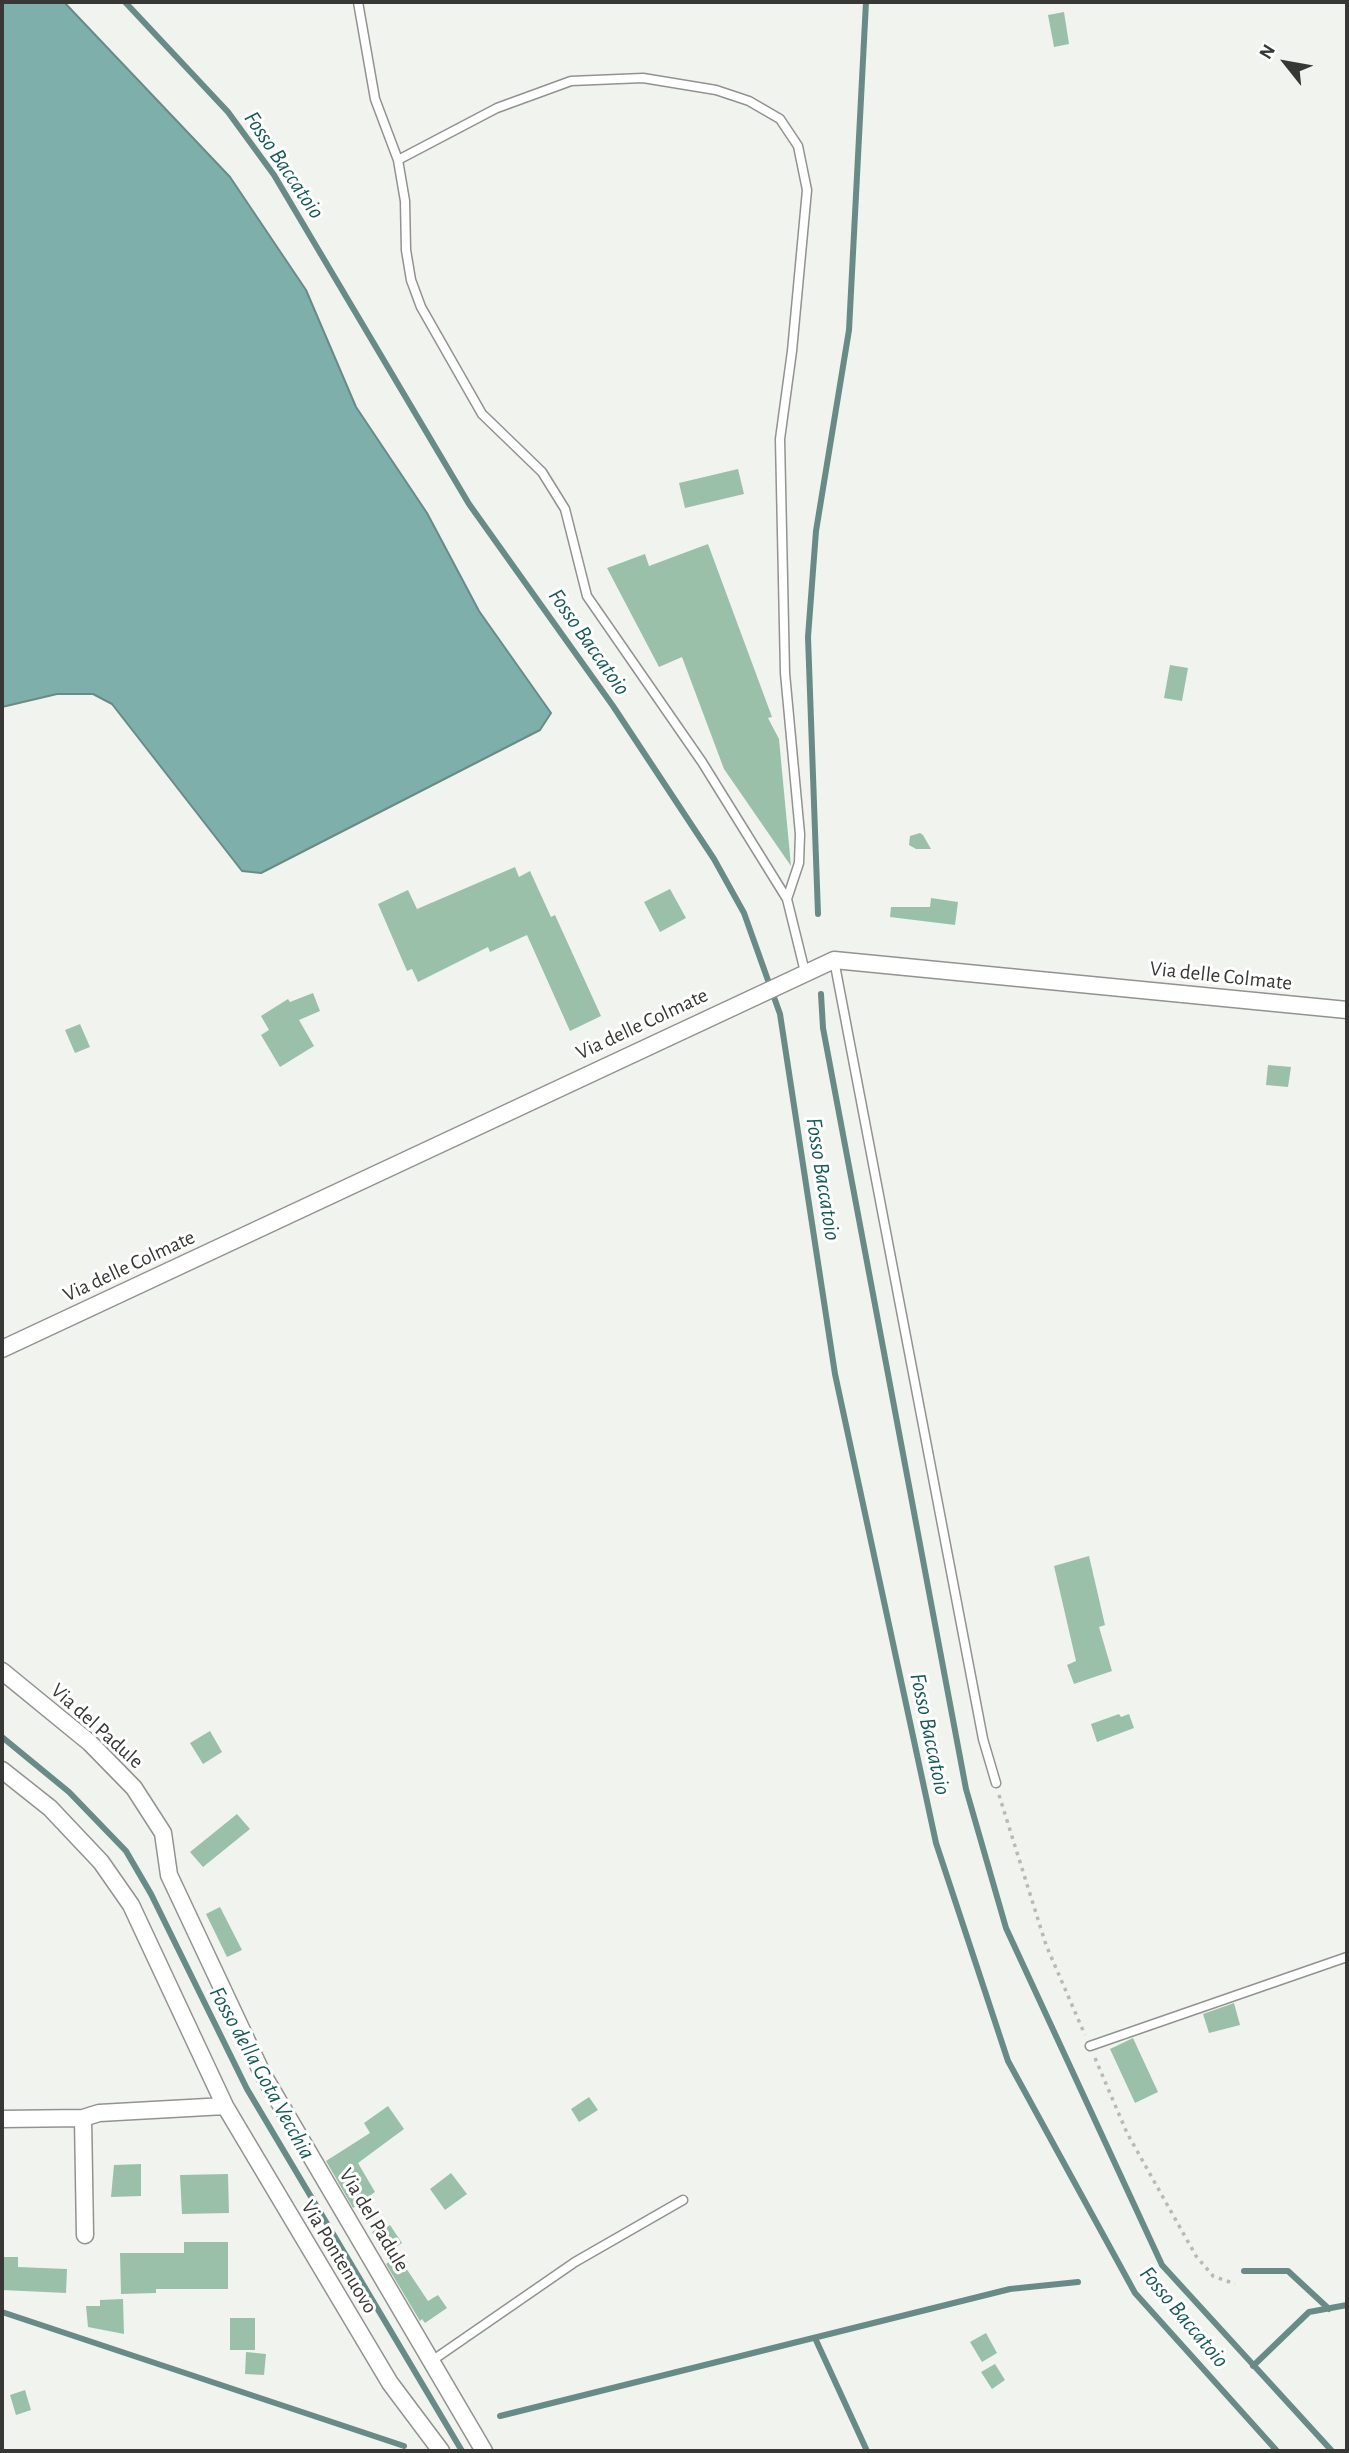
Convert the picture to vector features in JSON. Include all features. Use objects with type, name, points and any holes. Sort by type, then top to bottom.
[{"type":"street","name":"Via delle Colmate","points":[[2,1349],[751,996],[834,960],[1347,1010]]},
{"type":"street","name":"Via del Padule","points":[[2,1671],[90,1743],[134,1788],[163,1833],[169,1875],[261,2073],[433,2360],[484,2451]]},
{"type":"street","name":"Via Pontenuovo","points":[[2,1770],[50,1808],[101,1862],[131,1905],[225,2106],[390,2383],[441,2451]]},
{"type":"street","points":[[2,2119],[83,2118],[99,2113],[225,2106]]},
{"type":"street","points":[[83,2118],[85,2235]]},
{"type":"lane","points":[[358,2],[375,99],[398,160],[405,201],[406,250],[411,280],[421,307],[482,414],[548,481],[565,509],[587,596],[702,762],[787,899],[805,972]]},
{"type":"lane","points":[[398,160],[497,108],[571,81],[643,78],[716,90],[749,101],[780,119],[798,146],[807,190],[780,439],[785,673],[800,834],[799,863],[787,899]]},
{"type":"lane","points":[[834,960],[983,1739],[996,1783]]},
{"type":"lane","points":[[1090,2046],[1347,1956]]},
{"type":"lane","points":[[433,2360],[575,2262],[683,2200]]},
{"type":"water","points":[[2,2],[64,2],[230,177],[306,290],[356,407],[427,513],[479,611],[551,713],[540,730],[261,873],[242,871],[112,704],[93,694],[57,694],[2,707]]},
{"type":"building","points":[[1064,12],[1069,44],[1054,47],[1048,15]]},
{"type":"building","points":[[738,469],[744,494],[685,508],[679,483]]},
{"type":"building","points":[[708,544],[772,717],[768,718],[779,739],[791,866],[724,769],[682,657],[659,667],[607,568],[645,554],[649,566]]},
{"type":"building","points":[[1170,665],[1188,668],[1182,701],[1164,698]]},
{"type":"building","points":[[920,833],[931,849],[916,849],[909,845],[910,836]]},
{"type":"building","points":[[515,867],[519,877],[530,871],[551,917],[555,915],[601,1016],[570,1031],[527,935],[490,952],[488,947],[418,982],[412,969],[407,971],[378,904],[408,890],[417,909]]},
{"type":"building","points":[[670,889],[686,918],[660,932],[644,902]]},
{"type":"building","points":[[931,898],[958,902],[955,925],[890,917],[891,907],[930,907]]},
{"type":"building","points":[[313,993],[320,1011],[299,1020],[314,1046],[280,1067],[261,1035],[269,1030],[261,1016],[288,999],[290,1002]]},
{"type":"building","points":[[80,1024],[90,1047],[75,1053],[65,1030]]},
{"type":"building","points":[[1268,1065],[1291,1067],[1288,1087],[1266,1085]]},
{"type":"building","points":[[1089,1556],[1105,1625],[1099,1627],[1112,1671],[1074,1684],[1067,1665],[1076,1661],[1054,1566]]},
{"type":"building","points":[[1119,1714],[1121,1717],[1129,1714],[1134,1728],[1097,1742],[1091,1724]]},
{"type":"building","points":[[210,1731],[222,1752],[203,1764],[190,1743]]},
{"type":"building","points":[[237,1814],[250,1829],[203,1867],[190,1852]]},
{"type":"building","points":[[220,1907],[242,1950],[227,1957],[206,1914]]},
{"type":"building","points":[[1234,2003],[1240,2025],[1209,2033],[1203,2014]]},
{"type":"building","points":[[1133,2038],[1158,2092],[1135,2103],[1110,2049]]},
{"type":"building","points":[[589,2097],[598,2110],[579,2122],[571,2109]]},
{"type":"building","points":[[388,2106],[404,2129],[358,2163],[375,2192],[353,2208],[326,2161],[370,2133],[364,2123]]},
{"type":"building","points":[[141,2164],[141,2196],[111,2197],[114,2165]]},
{"type":"building","points":[[451,2173],[467,2194],[445,2210],[430,2189]]},
{"type":"building","points":[[228,2174],[229,2213],[182,2214],[180,2175]]},
{"type":"building","points":[[385,2224],[387,2227],[390,2225],[402,2243],[386,2253],[372,2232]]},
{"type":"building","points":[[184,2242],[228,2242],[228,2289],[156,2289],[156,2293],[121,2294],[120,2253],[184,2253]]},
{"type":"building","points":[[398,2256],[428,2301],[438,2295],[447,2308],[425,2323],[422,2319],[420,2321],[386,2264]]},
{"type":"building","points":[[2,2257],[18,2257],[18,2267],[67,2269],[66,2293],[2,2290]]},
{"type":"building","points":[[123,2299],[124,2334],[88,2327],[86,2306],[100,2306],[100,2300]]},
{"type":"building","points":[[230,2318],[255,2318],[255,2350],[230,2350]]},
{"type":"building","points":[[986,2333],[997,2353],[982,2362],[970,2342]]},
{"type":"building","points":[[246,2352],[266,2354],[264,2375],[245,2374]]},
{"type":"building","points":[[995,2364],[1005,2380],[992,2389],[981,2372]]},
{"type":"building","points":[[25,2390],[31,2410],[16,2415],[10,2395]]},
{"type":"waterway","name":"Fosso Baccatoio","points":[[125,2],[228,112],[274,175],[469,504],[613,706],[714,859],[744,913],[780,1014],[835,1374],[936,1843],[1008,2061],[1135,2293],[1277,2451]]},
{"type":"waterway","points":[[818,914],[808,637],[816,531],[849,330],[866,2]]},
{"type":"waterway","points":[[821,994],[823,1028],[966,1789],[1006,1928],[1162,2265],[1332,2451]]},
{"type":"waterway","name":"Fosso della Gota Vecchia","points":[[2,1737],[69,1792],[126,1851],[151,1894],[247,2089],[462,2451]]},
{"type":"waterway","points":[[1244,2271],[1288,2271],[1329,2309]]},
{"type":"waterway","points":[[500,2416],[1010,2289],[1078,2282]]},
{"type":"waterway","points":[[1253,2366],[1309,2312],[1347,2305]]},
{"type":"waterway","points":[[2,2312],[404,2446]]},
{"type":"waterway","points":[[815,2338],[867,2451]]}]
